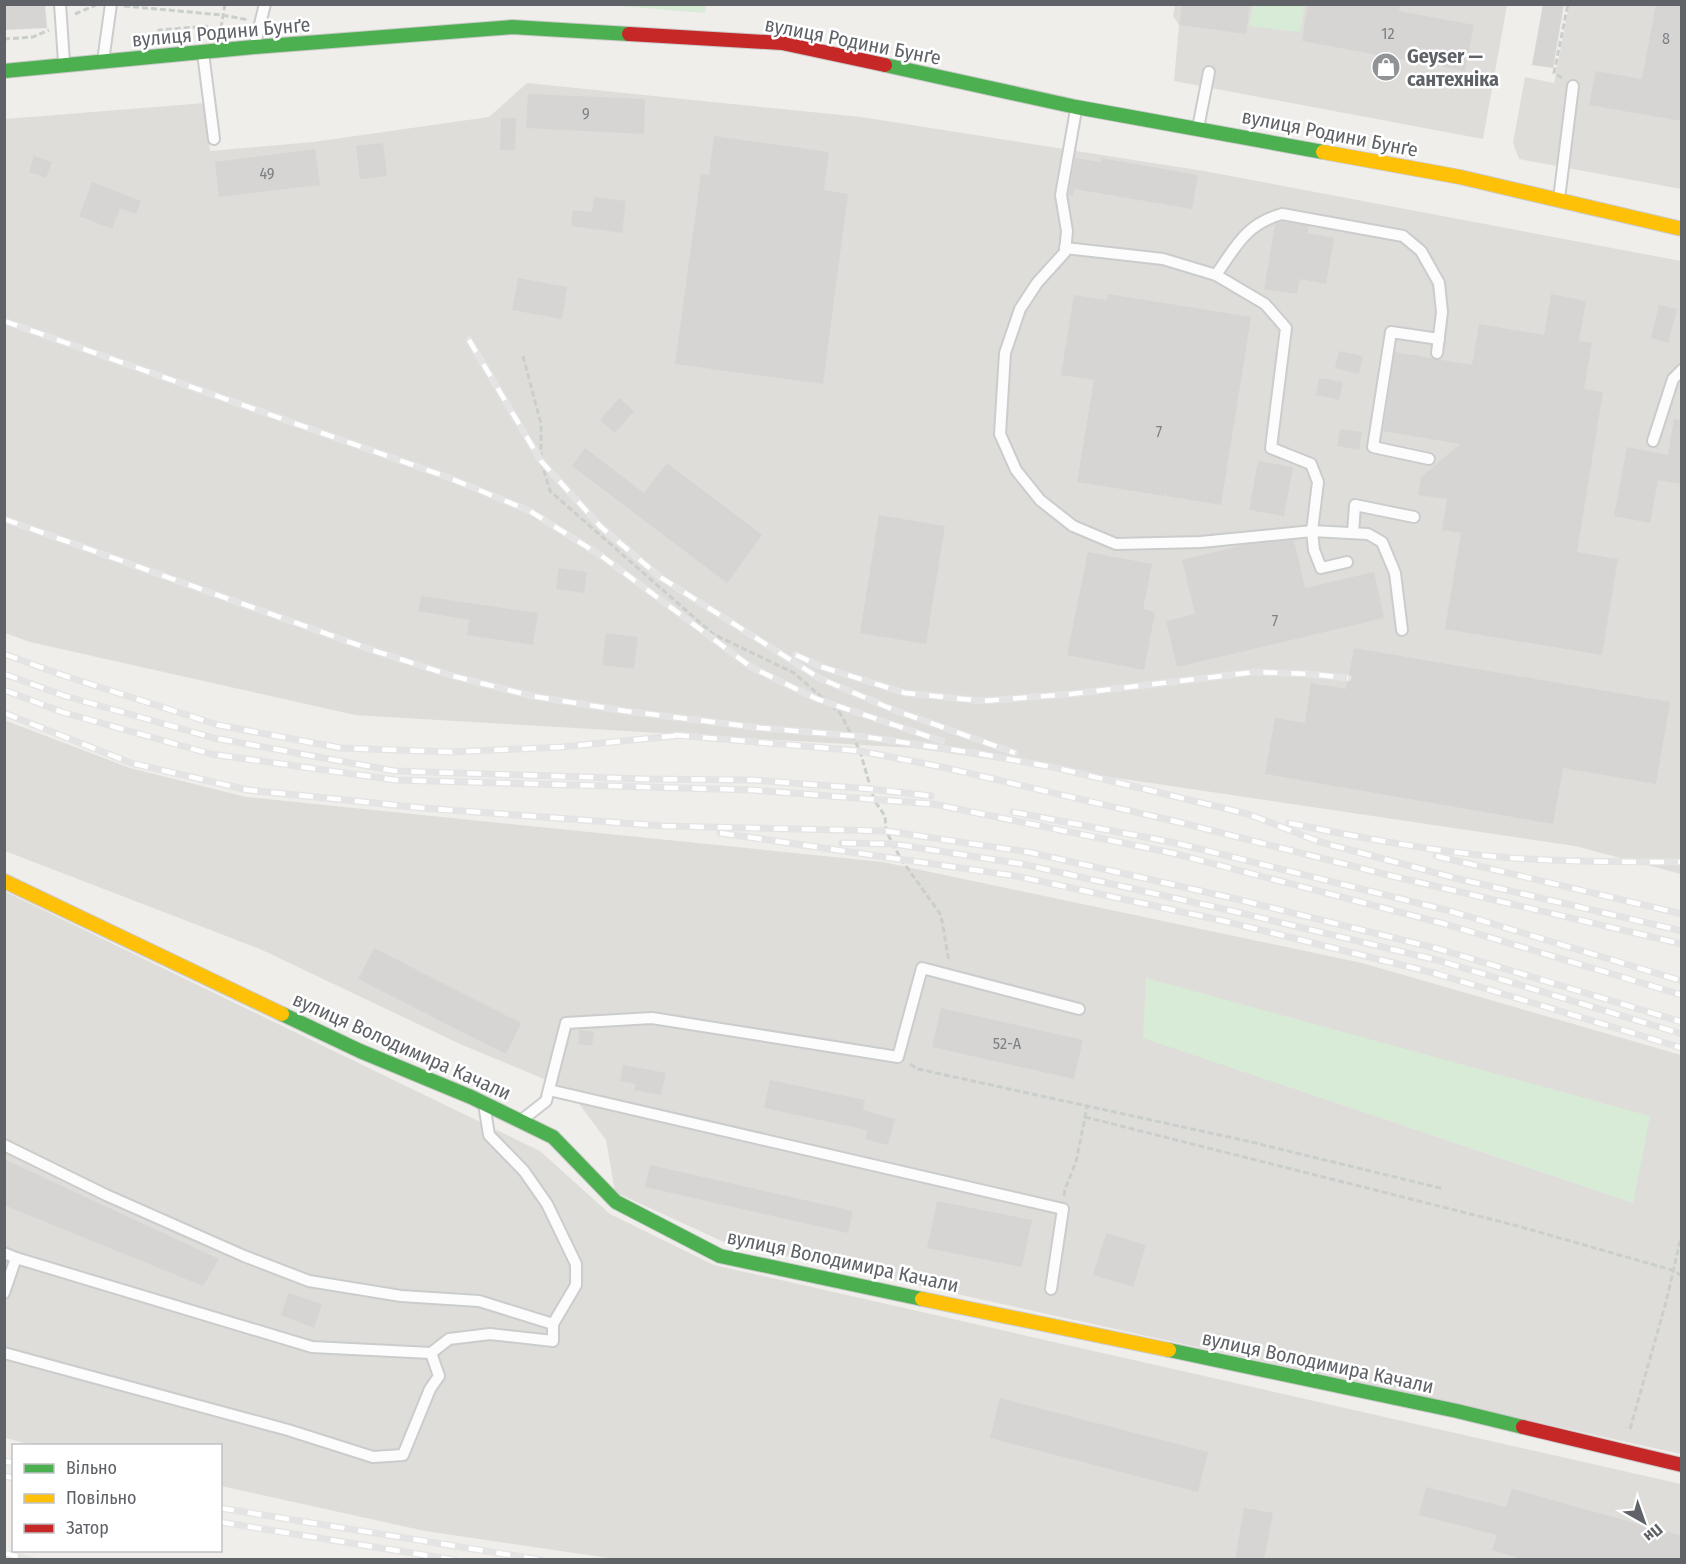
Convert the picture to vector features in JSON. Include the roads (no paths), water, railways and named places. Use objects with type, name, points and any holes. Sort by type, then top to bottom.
[{"type":"street","name":"вулиця Родини Бунґе","points":[[4,71],[254,47],[512,27],[782,43],[1076,107],[1460,177],[1682,229]]},
{"type":"street","name":"вулиця Володимира Качали","points":[[4,881],[360,1051],[484,1103],[553,1137],[616,1202],[720,1256],[1457,1411],[1682,1466]]},
{"type":"lane","points":[[60,4],[64,66]]},
{"type":"lane","points":[[254,47],[265,4]]},
{"type":"lane","points":[[103,63],[111,5]]},
{"type":"lane","points":[[203,53],[214,139]]},
{"type":"lane","points":[[1198,129],[1209,72]]},
{"type":"lane","points":[[1559,199],[1573,86]]},
{"type":"lane","points":[[1076,107],[1061,195],[1066,231],[1065,252],[1037,283],[1020,309],[1005,353],[1000,434],[1016,470],[1040,500],[1073,526],[1116,544],[1201,542],[1312,531],[1368,534],[1382,542],[1395,573],[1402,630]]},
{"type":"lane","points":[[1216,275],[1244,233],[1268,218],[1282,214],[1403,236],[1421,251],[1439,283],[1442,312],[1437,353]]},
{"type":"lane","points":[[1065,248],[1162,259],[1216,275],[1265,304],[1286,328],[1271,448],[1311,464],[1318,482],[1312,531],[1314,550],[1321,568],[1347,562]]},
{"type":"lane","points":[[1429,459],[1373,447],[1391,332],[1439,339]]},
{"type":"lane","points":[[1653,441],[1673,379],[1682,370]]},
{"type":"lane","points":[[1353,533],[1354,505],[1414,517]]},
{"type":"lane","points":[[520,1121],[546,1101],[566,1023],[652,1018],[898,1057],[922,968],[1079,1009]]},
{"type":"lane","points":[[549,1090],[1064,1209],[1051,1289]]},
{"type":"lane","points":[[4,1253],[312,1347],[431,1353],[449,1339],[490,1334],[553,1341],[553,1324],[576,1285],[576,1264],[547,1204],[524,1171],[489,1134],[484,1103]]},
{"type":"lane","points":[[4,1145],[106,1195],[244,1256],[309,1281],[401,1296],[479,1301],[553,1324]]},
{"type":"lane","points":[[4,1293],[16,1258]]},
{"type":"lane","points":[[4,1353],[265,1424],[373,1457],[403,1455],[430,1389],[439,1376],[431,1353]]},
{"type":"railway","points":[[4,321],[447,477],[530,511],[603,557],[751,667],[817,699],[942,741]]},
{"type":"railway","points":[[469,340],[541,461],[601,527],[660,577],[819,678],[894,710],[1015,753]]},
{"type":"railway","points":[[4,519],[375,651],[453,676],[532,696],[625,711],[761,728],[867,737],[1057,768],[1248,814],[1320,842],[1459,879],[1682,931]]},
{"type":"railway","points":[[4,654],[218,725],[341,748],[451,752],[562,747],[683,735]]},
{"type":"railway","points":[[796,655],[822,667],[905,693],[982,701],[1071,694],[1255,672],[1348,678]]},
{"type":"railway","points":[[4,674],[65,696],[214,738],[395,771],[753,780],[931,796]]},
{"type":"railway","points":[[4,690],[62,712],[211,754],[395,780],[752,790],[933,804],[1172,853],[1445,924],[1682,995]]},
{"type":"railway","points":[[4,713],[131,763],[248,790],[423,808],[663,826],[886,831],[1028,852],[1232,898],[1439,949],[1682,1022]]},
{"type":"railway","points":[[675,735],[860,751],[942,767],[1682,944]]},
{"type":"railway","points":[[1013,812],[1176,843],[1450,911],[1682,981]]},
{"type":"railway","points":[[1289,823],[1399,844],[1483,855],[1575,861],[1682,862]]},
{"type":"railway","points":[[720,833],[1016,876],[1224,921],[1434,973],[1682,1048]]},
{"type":"railway","points":[[842,843],[894,844],[1022,864],[1228,910],[1437,960],[1682,1034]]},
{"type":"railway","points":[[1436,856],[1682,914]]},
{"type":"railway","points":[[4,1461],[12,1463]]},
{"type":"railway","points":[[4,1476],[12,1478]]},
{"type":"railway","points":[[222,1508],[541,1560]]},
{"type":"railway","points":[[222,1522],[455,1560]]},
{"type":"railway","points":[[4,1553],[31,1560]]},
{"type":"place","name":"Geyser — сантехніка","points":[[1386,67]]}]
